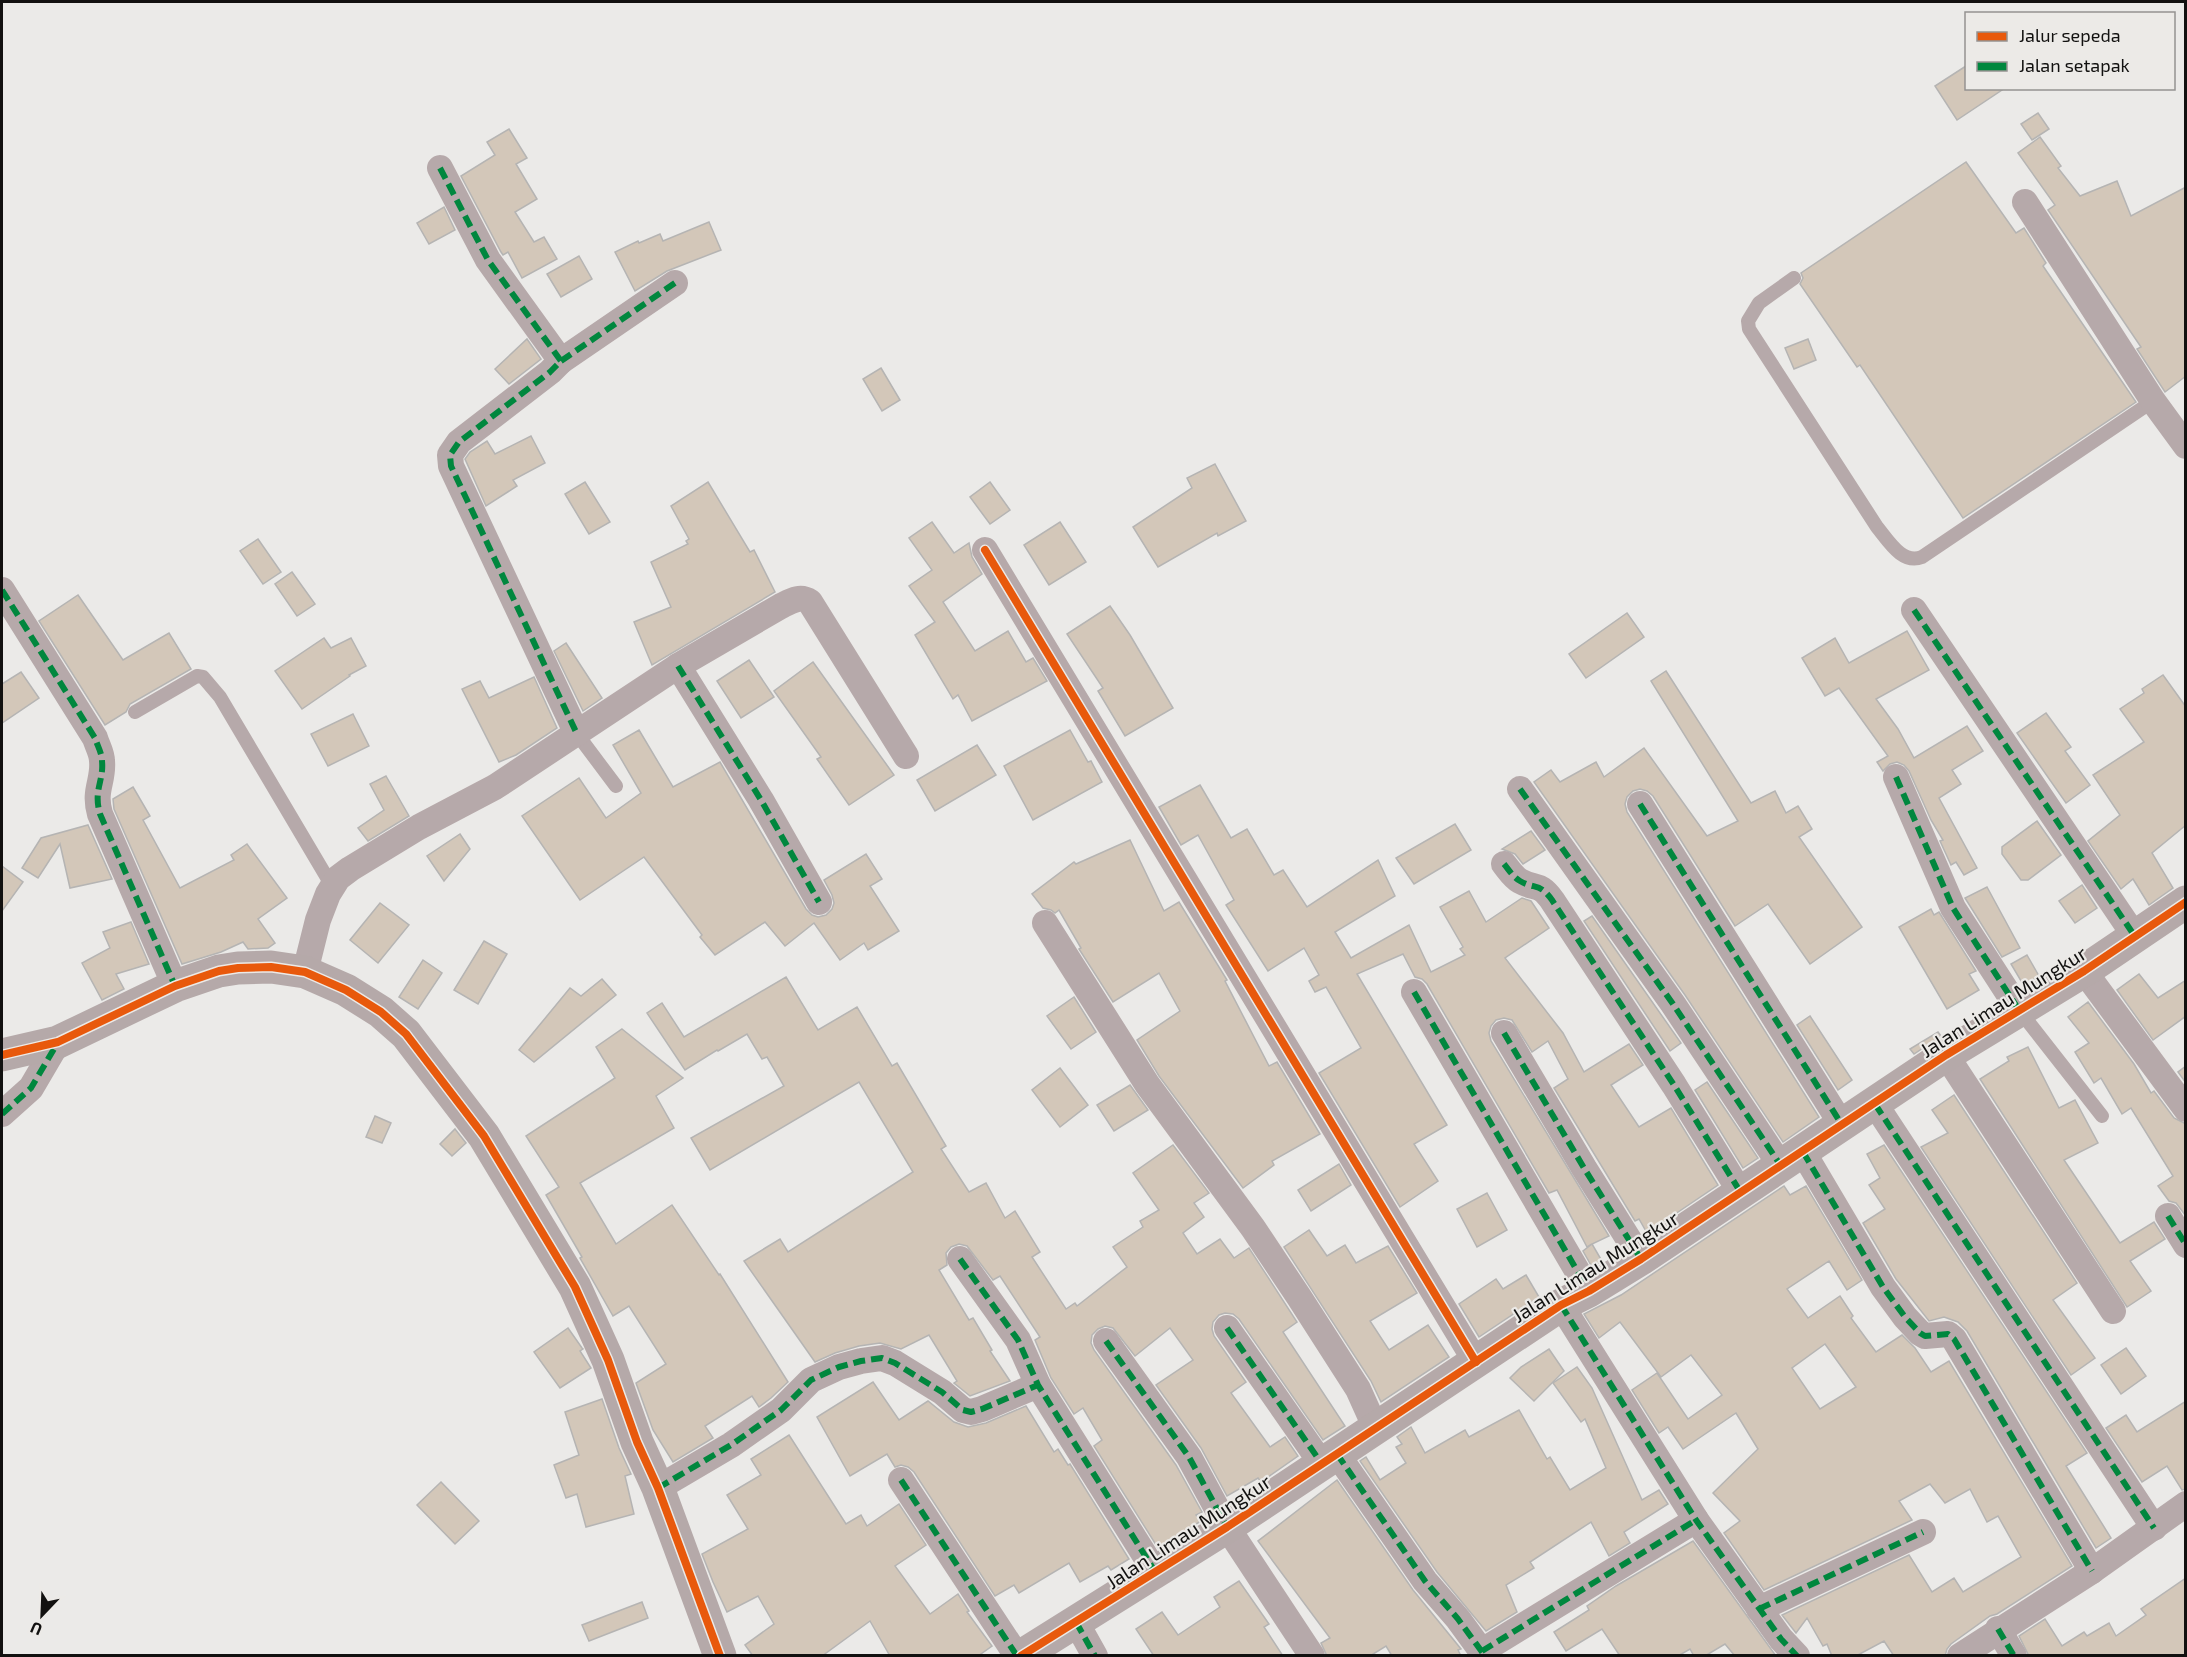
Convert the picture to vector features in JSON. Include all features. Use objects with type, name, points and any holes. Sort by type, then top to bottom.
[{"type":"street","points":[[440,168],[488,260],[561,361]]},
{"type":"street","points":[[2025,202],[2153,401],[2186,446]]},
{"type":"street","points":[[577,734],[451,466],[450,455],[455,446],[465,437],[561,361],[675,283]]},
{"type":"street","points":[[985,550],[1476,1362]]},
{"type":"street","points":[[2,590],[95,738],[103,761],[97,803],[100,814],[175,986]]},
{"type":"street","points":[[305,972],[318,920],[332,886],[350,868],[419,827],[495,787],[678,666],[781,606],[799,598],[810,602],[906,756]]},
{"type":"street","points":[[1914,610],[2134,935]]},
{"type":"street","points":[[678,666],[761,800],[819,902]]},
{"type":"street","points":[[1896,777],[1953,908],[2019,1010]]},
{"type":"street","points":[[1520,789],[1673,1004],[1792,1159],[1905,1317],[1925,1336],[1948,1334],[1954,1339],[2092,1571]]},
{"type":"street","points":[[1640,804],[1842,1125]]},
{"type":"street","points":[[1504,864],[1514,877],[1542,888],[1552,900],[1674,1085],[1741,1192]]},
{"type":"street","name":"Jalan Limau Mungkur","points":[[1019,1656],[1156,1573],[1476,1362],[1575,1298],[1641,1259],[1946,1055],[2084,971],[2134,935],[2184,907]]},
{"type":"street","points":[[1046,923],[1148,1084],[1253,1228],[1299,1297],[1358,1389],[1376,1429]]},
{"type":"street","points":[[2,1055],[58,1042],[175,986],[219,971],[238,968],[271,967],[305,972],[346,990],[381,1012],[406,1034],[484,1136],[574,1287],[608,1360],[637,1442],[658,1488],[720,1656]]},
{"type":"street","points":[[2084,971],[2186,1109]]},
{"type":"street","points":[[1414,992],[1575,1298],[1696,1520],[1709,1535],[1781,1639],[1797,1656]]},
{"type":"street","points":[[1504,1033],[1641,1259]]},
{"type":"street","points":[[2,1114],[31,1088],[58,1042]]},
{"type":"street","points":[[1946,1055],[2113,1311]]},
{"type":"street","points":[[1875,1104],[2154,1528]]},
{"type":"street","points":[[2168,1216],[2186,1245]]},
{"type":"street","points":[[960,1259],[1018,1340],[1038,1385],[1156,1573]]},
{"type":"street","points":[[1227,1328],[1484,1653],[1696,1520]]},
{"type":"street","points":[[1106,1341],[1189,1457],[1227,1527],[1312,1656]]},
{"type":"street","points":[[658,1488],[731,1445],[781,1410],[811,1380],[838,1367],[861,1360],[882,1358],[895,1363],[942,1392],[963,1410],[971,1412],[1038,1385]]},
{"type":"street","points":[[901,1480],[1019,1656]]},
{"type":"street","points":[[1960,1656],[1998,1629],[2092,1571],[2186,1504]]},
{"type":"street","points":[[1759,1609],[1923,1532]]},
{"type":"street","points":[[1076,1622],[1095,1656]]},
{"type":"street","points":[[1998,1629],[2014,1656]]},
{"type":"lane","points":[[1794,278],[1759,303],[1748,321],[1749,329],[1877,527],[1896,550],[1905,557],[1916,560],[1922,557],[2153,401]]},
{"type":"lane","points":[[135,712],[197,676],[203,677],[220,697],[332,886]]},
{"type":"lane","points":[[577,734],[616,786]]},
{"type":"lane","points":[[2019,1010],[2102,1116]]},
{"type":"building","points":[[1965,67],[1965,90],[2002,90],[1957,120],[1935,86]]},
{"type":"building","points":[[2038,113],[2049,129],[2032,140],[2021,124]]},
{"type":"building","points":[[509,129],[527,158],[516,164],[537,199],[515,212],[534,242],[544,237],[557,259],[522,278],[508,252],[503,255],[501,252],[461,176],[495,155],[487,142]]},
{"type":"building","points":[[2040,137],[2061,166],[2058,168],[2080,196],[2117,181],[2131,216],[2186,187],[2186,376],[2165,392],[2137,349],[2141,347],[2048,210],[2055,205],[2018,153]]},
{"type":"building","points":[[1966,162],[2016,233],[2024,228],[2046,263],[2043,266],[2136,402],[1963,518],[1860,365],[1857,367],[1800,284],[1803,278],[1801,273]]},
{"type":"building","points":[[444,207],[455,230],[429,244],[417,223]]},
{"type":"building","points":[[709,222],[721,250],[667,271],[635,291],[615,252],[660,234],[663,241]]},
{"type":"building","points":[[579,256],[592,279],[561,297],[547,274]]},
{"type":"building","points":[[527,339],[541,359],[509,384],[495,369]]},
{"type":"building","points":[[1808,339],[1816,360],[1794,369],[1785,348]]},
{"type":"building","points":[[881,368],[900,400],[882,411],[863,379]]},
{"type":"building","points":[[531,436],[545,463],[513,480],[517,486],[486,506],[465,459],[470,452],[487,441],[495,454]]},
{"type":"building","points":[[1215,464],[1246,521],[1218,536],[1217,533],[1158,567],[1133,527],[1192,488],[1187,478]]},
{"type":"building","points":[[585,482],[610,522],[589,534],[565,494]]},
{"type":"building","points":[[708,482],[750,552],[754,550],[775,592],[652,665],[634,622],[671,607],[651,562],[688,544],[686,541],[689,539],[671,506]]},
{"type":"building","points":[[990,482],[1010,510],[990,524],[970,497]]},
{"type":"building","points":[[932,522],[954,553],[969,543],[972,557],[982,574],[943,602],[975,651],[1008,631],[1026,662],[1033,658],[1047,681],[972,721],[958,695],[953,699],[915,635],[935,622],[909,586],[932,570],[909,538]]},
{"type":"building","points":[[1060,522],[1086,562],[1049,585],[1024,545]]},
{"type":"building","points":[[258,539],[281,572],[263,584],[240,551]]},
{"type":"building","points":[[292,572],[315,604],[297,616],[275,584]]},
{"type":"building","points":[[78,595],[123,660],[169,633],[191,669],[130,704],[126,712],[105,725],[39,621]]},
{"type":"building","points":[[1110,606],[1173,708],[1125,736],[1098,691],[1103,688],[1067,634]]},
{"type":"building","points":[[1627,613],[1644,637],[1586,678],[1569,654]]},
{"type":"building","points":[[1907,631],[1929,670],[1876,699],[1898,729],[1914,758],[1967,726],[1983,751],[1952,770],[1961,784],[1939,798],[1977,868],[1964,875],[1956,862],[1951,865],[1940,841],[1943,840],[1931,820],[1909,771],[1897,762],[1890,764],[1883,771],[1877,762],[1888,756],[1839,688],[1825,696],[1802,658],[1835,638],[1849,663]]},
{"type":"building","points":[[324,638],[331,648],[351,638],[366,666],[349,675],[302,709],[275,671]]},
{"type":"building","points":[[566,643],[602,698],[583,711],[554,651]]},
{"type":"building","points":[[749,660],[774,697],[741,718],[717,681]]},
{"type":"building","points":[[813,662],[894,775],[849,805],[817,759],[821,757],[774,691]]},
{"type":"building","points":[[1666,671],[1751,803],[1775,791],[1786,813],[1798,806],[1812,829],[1799,837],[1862,927],[1810,964],[1768,904],[1735,926],[1653,796],[1640,789],[1633,791],[1627,797],[1625,804],[1627,812],[1819,1117],[1783,1142],[1685,995],[1534,782],[1551,770],[1560,782],[1596,762],[1604,777],[1644,748],[1707,836],[1738,821],[1651,681]]},
{"type":"building","points":[[21,672],[39,698],[2,723],[2,684]]},
{"type":"building","points":[[2163,675],[2186,707],[2186,825],[2152,853],[2173,888],[2149,905],[2133,879],[2121,889],[2088,841],[2120,815],[2093,775],[2144,742],[2120,709],[2144,693],[2142,689]]},
{"type":"building","points":[[534,677],[557,728],[516,755],[499,762],[462,689],[480,681],[489,698]]},
{"type":"building","points":[[2046,713],[2071,747],[2065,751],[2090,785],[2066,803],[2017,733]]},
{"type":"building","points":[[353,714],[369,746],[328,766],[311,734]]},
{"type":"building","points":[[639,730],[673,787],[720,762],[806,909],[812,915],[818,917],[826,915],[832,909],[834,903],[832,895],[824,880],[866,854],[882,879],[870,886],[899,931],[868,950],[864,943],[840,960],[814,923],[785,946],[765,922],[715,955],[644,857],[580,900],[522,816],[579,778],[606,818],[641,793],[613,745]]},
{"type":"building","points":[[1070,730],[1102,782],[1033,820],[1004,766]]},
{"type":"building","points":[[977,745],[996,775],[935,811],[917,780]]},
{"type":"building","points":[[386,776],[409,816],[368,841],[358,828],[384,810],[370,784]]},
{"type":"building","points":[[1200,785],[1231,838],[1247,829],[1274,875],[1283,870],[1307,907],[1378,860],[1395,896],[1335,932],[1351,958],[1409,925],[1431,972],[1465,955],[1460,949],[1463,947],[1440,907],[1469,891],[1486,922],[1522,898],[1531,901],[1549,928],[1505,958],[1563,1033],[1584,1072],[1629,1044],[1643,1065],[1611,1085],[1639,1127],[1671,1108],[1718,1185],[1647,1233],[1639,1219],[1635,1221],[1554,1088],[1568,1079],[1548,1041],[1532,1052],[1512,1020],[1504,1018],[1496,1020],[1489,1033],[1491,1041],[1609,1236],[1587,1247],[1557,1190],[1549,1193],[1427,984],[1415,977],[1403,954],[1357,974],[1447,1125],[1414,1144],[1438,1181],[1400,1207],[1319,1073],[1361,1048],[1326,987],[1315,992],[1309,981],[1319,975],[1304,948],[1268,971],[1226,905],[1234,900],[1198,835],[1181,845],[1159,807]]},
{"type":"building","points":[[133,787],[150,816],[143,820],[180,888],[234,860],[231,855],[247,844],[287,898],[258,919],[275,943],[268,948],[248,949],[243,942],[221,952],[182,964],[114,809],[113,799]]},
{"type":"building","points":[[2037,821],[2061,855],[2028,880],[2021,880],[2002,854],[2002,847]]},
{"type":"building","points":[[1455,824],[1471,850],[1414,884],[1396,858]]},
{"type":"building","points":[[88,825],[112,879],[70,888],[60,844],[38,878],[22,868],[41,838]]},
{"type":"building","points":[[1531,831],[1545,850],[1523,864],[1515,854],[1502,849]]},
{"type":"building","points":[[460,834],[470,849],[444,881],[427,856]]},
{"type":"building","points":[[1130,840],[1164,911],[1179,902],[1227,980],[1225,981],[1269,1066],[1277,1062],[1320,1134],[1272,1161],[1274,1165],[1243,1188],[1159,1076],[1137,1040],[1180,1011],[1159,973],[1113,1002],[1079,949],[1081,948],[1059,910],[1055,913],[1043,908],[1032,894],[1074,862],[1076,864]]},
{"type":"building","points":[[2,866],[23,882],[2,911]]},
{"type":"building","points":[[2082,885],[2097,908],[2075,923],[2059,901]]},
{"type":"building","points":[[1987,887],[2020,948],[2002,957],[1965,898]]},
{"type":"building","points":[[380,903],[409,925],[378,963],[350,940]]},
{"type":"building","points":[[1931,909],[1934,915],[1939,912],[1976,971],[1969,974],[1979,990],[1947,1009],[1899,927]]},
{"type":"building","points":[[1592,916],[1681,1043],[1670,1051],[1584,921]]},
{"type":"building","points":[[131,922],[149,964],[116,974],[124,989],[102,1000],[82,963],[110,948],[103,932]]},
{"type":"building","points":[[484,941],[507,954],[478,1004],[454,990]]},
{"type":"building","points":[[2027,955],[2039,976],[2024,986],[2011,964]]},
{"type":"building","points":[[423,960],[442,973],[418,1009],[399,997]]},
{"type":"building","points":[[2139,974],[2158,998],[2186,980],[2186,1016],[2153,1040],[2117,990]]},
{"type":"building","points":[[786,977],[818,1030],[857,1007],[892,1066],[897,1063],[946,1146],[941,1149],[969,1192],[986,1183],[1005,1218],[1015,1211],[1040,1252],[1032,1257],[1066,1309],[1075,1303],[1077,1306],[1127,1267],[1113,1247],[1143,1227],[1140,1221],[1159,1210],[1133,1173],[1173,1145],[1209,1193],[1194,1203],[1204,1217],[1183,1233],[1197,1254],[1220,1239],[1234,1258],[1249,1248],[1297,1322],[1283,1332],[1345,1426],[1323,1440],[1239,1319],[1233,1314],[1219,1315],[1213,1322],[1214,1336],[1246,1382],[1231,1393],[1270,1447],[1285,1437],[1298,1456],[1261,1482],[1258,1478],[1227,1496],[1201,1448],[1156,1385],[1193,1360],[1170,1328],[1135,1356],[1113,1328],[1105,1326],[1098,1329],[1092,1335],[1091,1343],[1094,1350],[1176,1465],[1202,1512],[1196,1515],[1201,1521],[1158,1548],[1094,1446],[1102,1440],[1083,1408],[1074,1414],[1051,1378],[1035,1340],[1040,1337],[1000,1276],[993,1280],[967,1246],[959,1244],[951,1247],[946,1253],[947,1265],[939,1270],[969,1320],[973,1318],[992,1350],[990,1351],[1010,1381],[970,1396],[954,1383],[957,1381],[929,1335],[901,1349],[880,1343],[859,1346],[815,1362],[744,1261],[780,1239],[788,1252],[913,1172],[859,1082],[710,1170],[691,1138],[784,1086],[767,1057],[762,1059],[747,1034],[685,1070],[647,1013],[662,1003],[684,1037]]},
{"type":"building","points":[[602,979],[616,995],[534,1062],[519,1050],[570,988],[581,996]]},
{"type":"building","points":[[1074,997],[1096,1032],[1071,1049],[1047,1016]]},
{"type":"building","points":[[2088,1002],[2134,1064],[2151,1093],[2154,1091],[2174,1118],[2186,1124],[2186,1216],[2176,1203],[2169,1201],[2158,1186],[2173,1176],[2131,1108],[2122,1114],[2101,1078],[2094,1083],[2075,1052],[2089,1043],[2068,1017]]},
{"type":"building","points":[[1810,1016],[1852,1080],[1838,1090],[1797,1025]]},
{"type":"building","points":[[622,1029],[683,1078],[656,1096],[674,1128],[580,1183],[616,1244],[672,1205],[720,1274],[788,1382],[759,1407],[752,1396],[705,1426],[713,1438],[673,1462],[653,1430],[636,1383],[666,1364],[629,1306],[613,1316],[546,1195],[559,1187],[526,1136],[615,1078],[596,1047]]},
{"type":"building","points":[[1938,1032],[1941,1036],[1914,1054],[1910,1049]]},
{"type":"building","points":[[2028,1047],[2059,1108],[2075,1100],[2098,1143],[2064,1160],[2120,1243],[2154,1222],[2165,1239],[2130,1261],[2151,1291],[2127,1307],[1980,1079],[2009,1061],[2007,1057]]},
{"type":"building","points":[[2186,1066],[2186,1083],[2178,1072]]},
{"type":"building","points":[[1060,1068],[1088,1105],[1060,1127],[1032,1090]]},
{"type":"building","points":[[1707,1082],[1758,1158],[1743,1168],[1695,1090]]},
{"type":"building","points":[[1130,1085],[1148,1110],[1114,1131],[1097,1105]]},
{"type":"building","points":[[1954,1095],[2077,1283],[2053,1300],[2095,1358],[2071,1375],[1921,1147],[1948,1133],[1932,1110]]},
{"type":"building","points":[[375,1116],[391,1123],[382,1143],[366,1137]]},
{"type":"building","points":[[455,1129],[466,1143],[452,1156],[440,1144]]},
{"type":"building","points":[[1884,1145],[2087,1453],[2066,1466],[2111,1538],[2096,1548],[1967,1331],[1958,1322],[1944,1317],[1929,1321],[1896,1279],[1863,1223],[1885,1209],[1869,1185],[1880,1178],[1867,1154]]},
{"type":"building","points":[[1339,1164],[1351,1185],[1311,1211],[1298,1190]]},
{"type":"building","points":[[1784,1186],[1790,1195],[1806,1186],[1862,1280],[1847,1290],[1829,1261],[1787,1289],[1808,1318],[1840,1296],[1853,1316],[1851,1318],[1876,1352],[1902,1335],[1915,1348],[1931,1372],[1949,1361],[2072,1566],[1997,1614],[1990,1616],[1951,1644],[1945,1656],[1894,1656],[1884,1641],[1856,1656],[1832,1656],[1827,1644],[1823,1646],[1807,1618],[1796,1633],[1782,1615],[1909,1555],[1932,1592],[1954,1578],[1963,1592],[2021,1557],[1998,1516],[1987,1522],[1970,1489],[1945,1503],[1930,1484],[1899,1501],[1912,1520],[1764,1590],[1724,1533],[1740,1521],[1713,1493],[1758,1449],[1736,1413],[1683,1449],[1668,1427],[1659,1433],[1632,1390],[1657,1373],[1688,1419],[1722,1395],[1691,1355],[1661,1377],[1620,1322],[1599,1338],[1584,1314],[1621,1295]],"holes":[[[1825,1344],[1856,1387],[1820,1409],[1792,1368]]]},
{"type":"building","points":[[1487,1193],[1507,1230],[1477,1247],[1457,1209]]},
{"type":"building","points":[[1309,1230],[1327,1256],[1345,1245],[1356,1263],[1388,1246],[1417,1293],[1370,1321],[1389,1350],[1428,1325],[1449,1357],[1381,1402],[1371,1381],[1284,1247]]},
{"type":"building","points":[[1592,1244],[1602,1261],[1592,1267],[1583,1251]]},
{"type":"building","points":[[1526,1275],[1539,1297],[1479,1337],[1459,1304],[1496,1279],[1503,1289]]},
{"type":"building","points":[[568,1328],[583,1349],[580,1351],[591,1368],[560,1388],[534,1352]]},
{"type":"building","points":[[2126,1348],[2146,1376],[2121,1394],[2101,1365]]},
{"type":"building","points":[[1549,1349],[1564,1371],[1534,1401],[1510,1378],[1521,1367]]},
{"type":"building","points":[[1577,1367],[1592,1388],[1642,1500],[1659,1490],[1668,1504],[1624,1532],[1630,1543],[1609,1556],[1591,1522],[1530,1562],[1534,1568],[1506,1585],[1517,1612],[1486,1631],[1437,1572],[1360,1461],[1366,1457],[1380,1480],[1406,1463],[1396,1447],[1402,1444],[1397,1437],[1411,1427],[1425,1453],[1465,1430],[1469,1437],[1519,1410],[1547,1459],[1550,1457],[1570,1490],[1606,1468],[1585,1419],[1581,1422],[1553,1383]]},
{"type":"building","points":[[873,1382],[899,1420],[928,1401],[954,1422],[968,1427],[986,1423],[1026,1406],[1054,1452],[1058,1449],[1068,1465],[1070,1464],[1129,1559],[1111,1570],[1108,1566],[1080,1582],[1069,1563],[1019,1593],[1014,1585],[995,1596],[914,1472],[908,1467],[901,1465],[895,1467],[887,1454],[850,1476],[817,1417]]},
{"type":"building","points":[[602,1399],[619,1448],[631,1474],[625,1476],[634,1514],[586,1527],[577,1494],[566,1498],[554,1465],[579,1455],[565,1412]]},
{"type":"building","points":[[2186,1401],[2186,1489],[2182,1490],[2167,1466],[2142,1482],[2106,1428],[2126,1415],[2137,1432]]},
{"type":"building","points":[[789,1435],[846,1524],[861,1515],[867,1526],[899,1504],[926,1545],[895,1566],[930,1614],[958,1594],[969,1611],[967,1612],[992,1646],[978,1656],[890,1656],[870,1621],[822,1656],[753,1656],[745,1645],[774,1624],[758,1596],[727,1612],[702,1554],[748,1529],[727,1495],[761,1475],[751,1459]]},
{"type":"building","points":[[1337,1480],[1413,1590],[1461,1649],[1458,1650],[1461,1656],[1392,1656],[1386,1646],[1370,1656],[1327,1656],[1321,1643],[1330,1638],[1258,1541]]},
{"type":"building","points":[[441,1482],[479,1521],[455,1544],[417,1505]]},
{"type":"building","points":[[1693,1541],[1776,1656],[1735,1656],[1725,1644],[1705,1656],[1694,1656],[1690,1649],[1678,1656],[1620,1656],[1602,1629],[1566,1651],[1554,1632],[1589,1610],[1587,1606],[1616,1586]]},
{"type":"building","points":[[2186,1578],[2186,1656],[2029,1656],[2019,1636],[2045,1619],[2062,1646],[2084,1632],[2087,1636],[2109,1623],[2116,1636],[2146,1615],[2141,1609]]},
{"type":"building","points":[[1239,1581],[1269,1624],[1264,1627],[1283,1656],[1154,1656],[1136,1629],[1162,1612],[1178,1635],[1220,1607],[1214,1597]]},
{"type":"building","points":[[642,1602],[648,1618],[589,1641],[582,1625]]},
{"type":"marked path","points":[[440,168],[488,260],[561,361],[459,442],[450,455],[451,466],[577,734]]},
{"type":"marked path","points":[[561,361],[675,283]]},
{"type":"marked path","points":[[2,590],[95,738],[102,761],[98,792],[100,814],[175,986]]},
{"type":"marked path","points":[[1914,610],[2134,935]]},
{"type":"marked path","points":[[678,666],[761,800],[819,902]]},
{"type":"marked path","points":[[1896,777],[1953,908],[2019,1010]]},
{"type":"marked path","points":[[1520,789],[1673,1004],[1781,1166]]},
{"type":"marked path","points":[[1640,804],[1842,1125]]},
{"type":"marked path","points":[[1504,864],[1525,884],[1540,888],[1548,894],[1674,1085],[1741,1193]]},
{"type":"marked path","points":[[1414,992],[1589,1291]]},
{"type":"marked path","points":[[1504,1033],[1641,1259]]},
{"type":"marked path","points":[[2,1114],[31,1088],[58,1042]]},
{"type":"marked path","points":[[1875,1104],[2154,1528]]},
{"type":"marked path","points":[[1803,1152],[1883,1287],[1905,1317],[1925,1336],[1948,1334],[1954,1339],[2092,1571]]},
{"type":"marked path","points":[[2168,1216],[2186,1245]]},
{"type":"marked path","points":[[960,1259],[1018,1340],[1038,1385],[1156,1573]]},
{"type":"marked path","points":[[1561,1305],[1696,1520],[1781,1639],[1797,1656]]},
{"type":"marked path","points":[[1227,1328],[1322,1464]]},
{"type":"marked path","points":[[1106,1341],[1189,1457],[1227,1527]]},
{"type":"marked path","points":[[658,1488],[731,1445],[781,1410],[811,1380],[839,1367],[861,1361],[882,1358],[895,1363],[942,1392],[963,1410],[971,1412],[1038,1385]]},
{"type":"marked path","points":[[1337,1454],[1425,1581],[1458,1619],[1485,1656]]},
{"type":"marked path","points":[[901,1480],[1017,1656]]},
{"type":"marked path","points":[[1482,1651],[1696,1520]]},
{"type":"marked path","points":[[1759,1609],[1923,1532]]},
{"type":"marked path","points":[[1076,1622],[1095,1656]]},
{"type":"marked path","points":[[1998,1629],[2014,1656]]},
{"type":"cycle path","points":[[985,550],[1476,1362]]},
{"type":"cycle path","points":[[1021,1656],[1227,1527],[1561,1305],[1589,1291],[1641,1259],[1946,1055],[2084,971],[2186,902]]},
{"type":"cycle path","points":[[2,1055],[58,1042],[175,986],[219,971],[238,968],[271,967],[305,972],[346,990],[381,1012],[406,1034],[484,1136],[575,1287],[608,1360],[637,1442],[658,1488],[720,1656]]}]
